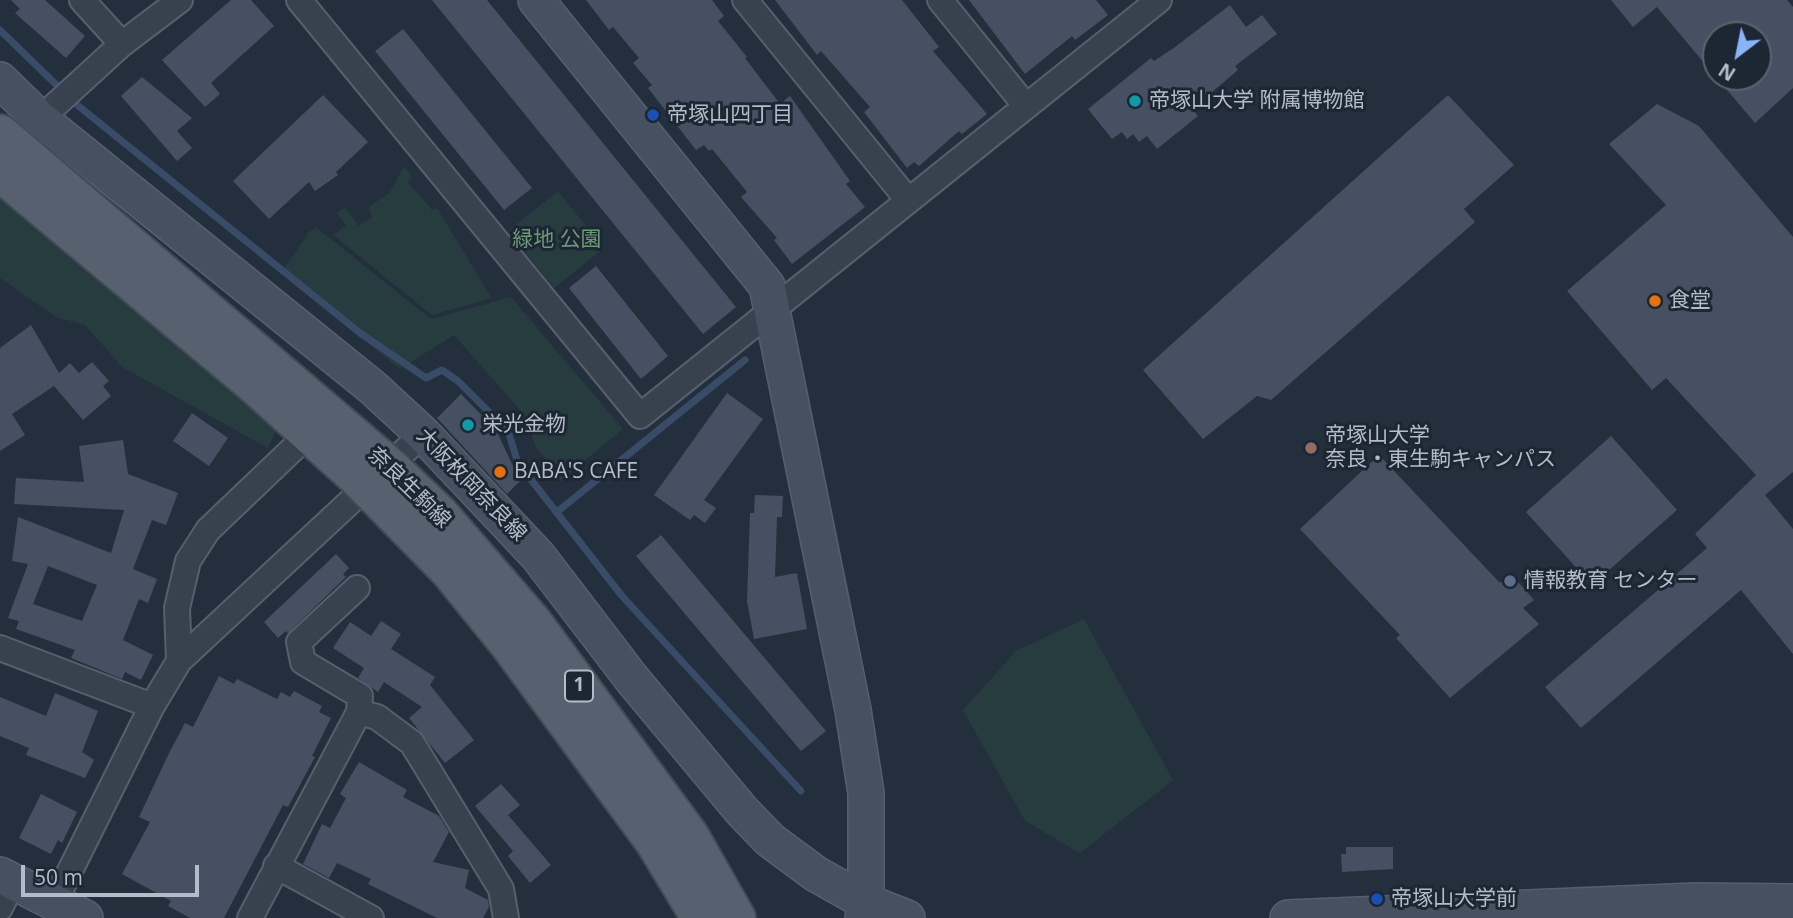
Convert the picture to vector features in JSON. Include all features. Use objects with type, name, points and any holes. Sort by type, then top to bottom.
[{"type":"main road","points":[[536,0],[767,286],[853,710],[866,793],[865,910]]},
{"type":"main road","name":"大阪枚岡奈良線","points":[[0,79],[40,119],[321,345],[423,434],[538,556],[632,678],[742,811],[770,840],[865,910],[907,918]]},
{"type":"main road","name":"奈良生駒線","points":[[0,134],[377,476],[655,842],[701,918]]},
{"type":"main road","name":"奈良生駒線","points":[[0,172],[255,385],[377,476],[439,514],[533,623],[690,836],[736,918]]},
{"type":"main road","points":[[655,842],[687,918]]},
{"type":"main road","points":[[4,888],[54,902],[85,918]]},
{"type":"main road","points":[[1288,918],[1696,901],[1793,902]]},
{"type":"street","points":[[82,0],[122,44]]},
{"type":"street","points":[[40,119],[122,44],[179,0]]},
{"type":"street","points":[[299,0],[640,416],[1150,2]]},
{"type":"street","points":[[744,0],[908,200]]},
{"type":"street","points":[[940,0],[1025,104]]},
{"type":"street","points":[[54,902],[152,706],[179,661],[423,434]]},
{"type":"street","points":[[179,661],[177,608],[188,561],[208,530],[295,447]]},
{"type":"street","points":[[250,918],[359,712],[360,696],[303,662],[299,642],[357,588]]},
{"type":"street","points":[[0,648],[152,706]]},
{"type":"street","points":[[359,712],[377,718],[412,743],[501,889],[506,918]]},
{"type":"street","points":[[276,866],[371,918]]},
{"type":"green space","points":[[404,166],[411,175],[408,182],[432,210],[437,208],[492,298],[432,315],[333,235],[346,225],[337,213],[345,207],[359,226],[372,217],[369,207],[390,192]]},
{"type":"green space","name":"緑地 公園","points":[[558,191],[604,248],[554,288],[508,231]]},
{"type":"green space","points":[[0,195],[166,333],[276,430],[268,448],[122,367],[85,325],[56,317],[0,278]]},
{"type":"green space","points":[[316,227],[431,319],[511,297],[623,429],[561,480],[535,445],[525,416],[454,335],[400,369],[281,273],[309,232]]},
{"type":"green space","points":[[1084,619],[1173,780],[1080,853],[1025,821],[963,710],[1016,651]]},
{"type":"building","points":[[11,0],[45,0],[85,36],[66,58],[15,13],[20,9]]},
{"type":"building","points":[[231,0],[251,0],[274,26],[211,83],[220,94],[205,107],[162,60]]},
{"type":"building","points":[[432,0],[487,0],[736,307],[703,334]]},
{"type":"building","points":[[586,0],[712,0],[724,16],[718,21],[747,57],[745,58],[780,104],[790,96],[850,181],[846,184],[865,207],[792,264],[774,240],[777,238],[741,197],[747,192],[712,149],[709,151],[704,145],[696,150],[648,88],[652,85],[633,63],[639,58],[613,27],[609,30]]},
{"type":"building","points":[[775,0],[902,0],[939,47],[933,51],[987,114],[962,134],[959,131],[919,166],[914,162],[907,168],[864,112],[870,107],[821,51],[817,55]]},
{"type":"building","points":[[969,0],[1096,0],[1108,15],[1075,40],[1072,36],[1025,74]]},
{"type":"building","points":[[1611,0],[1787,0],[1793,7],[1793,88],[1755,123],[1728,91],[1772,91],[1772,21],[1702,21],[1702,60],[1657,7],[1633,27]]},
{"type":"building","points":[[1230,5],[1246,27],[1262,15],[1277,34],[1235,66],[1238,70],[1192,109],[1198,116],[1157,149],[1147,136],[1139,142],[1133,134],[1127,139],[1122,132],[1112,139],[1088,109],[1151,58],[1154,61],[1175,47]]},
{"type":"building","points":[[403,29],[532,188],[504,210],[375,51]]},
{"type":"building","points":[[142,77],[192,118],[177,131],[192,148],[177,161],[121,96]]},
{"type":"building","points":[[323,95],[368,142],[336,172],[338,175],[315,191],[309,182],[269,219],[233,181]]},
{"type":"building","points":[[1448,95],[1514,165],[1464,209],[1475,222],[1271,400],[1257,396],[1203,439],[1143,370]]},
{"type":"building","points":[[1657,104],[1699,126],[1793,237],[1793,472],[1765,495],[1793,529],[1793,654],[1741,590],[1581,728],[1545,687],[1707,548],[1695,534],[1756,475],[1666,378],[1652,390],[1567,291],[1666,205],[1609,144]]},
{"type":"building","points":[[596,266],[668,356],[641,379],[569,288]]},
{"type":"building","points":[[31,325],[59,373],[70,363],[79,373],[92,362],[109,381],[103,386],[111,396],[83,420],[54,386],[12,414],[25,435],[0,451],[0,348]]},
{"type":"building","points":[[727,393],[763,419],[704,500],[716,508],[705,523],[694,515],[690,520],[654,495]]},
{"type":"building","points":[[461,394],[496,430],[520,481],[507,494],[437,418]]},
{"type":"building","points":[[192,413],[228,438],[209,466],[173,441]]},
{"type":"building","points":[[1611,436],[1677,510],[1592,585],[1526,512]]},
{"type":"building","points":[[123,440],[128,474],[178,493],[166,525],[152,520],[133,569],[157,579],[148,603],[139,599],[123,640],[153,655],[141,680],[125,672],[122,679],[71,658],[75,650],[16,629],[19,621],[8,618],[28,564],[12,561],[18,517],[111,553],[124,510],[14,504],[16,478],[84,482],[79,446]],"holes":[[[48,566],[97,585],[82,621],[33,604]]]},
{"type":"building","points":[[1379,455],[1500,583],[1511,574],[1534,600],[1523,608],[1539,624],[1450,698],[1396,638],[1400,635],[1300,529]]},
{"type":"building","points":[[755,495],[783,496],[782,517],[777,517],[775,577],[797,573],[807,629],[754,639],[747,601],[750,513],[754,513]]},
{"type":"building","points":[[661,535],[826,731],[801,751],[636,556]]},
{"type":"building","points":[[336,554],[349,568],[343,574],[346,577],[288,633],[286,631],[278,638],[264,622]]},
{"type":"building","points":[[381,621],[401,634],[391,649],[435,677],[430,685],[474,740],[445,763],[409,718],[422,707],[384,682],[378,692],[358,678],[364,668],[333,648],[350,622],[371,636]]},
{"type":"building","points":[[219,676],[234,684],[237,679],[277,699],[281,692],[290,697],[294,691],[322,706],[319,712],[331,718],[312,756],[315,757],[288,807],[283,805],[224,918],[190,918],[168,906],[171,901],[122,874],[150,822],[139,817],[169,753],[185,723],[193,727]]},
{"type":"building","points":[[55,693],[98,711],[82,752],[94,760],[85,778],[26,755],[29,748],[0,736],[0,697],[46,716]]},
{"type":"building","points":[[359,762],[407,790],[403,797],[439,816],[449,832],[433,862],[469,870],[465,888],[488,900],[489,907],[483,918],[437,918],[368,884],[371,879],[337,863],[329,878],[303,864],[322,824],[330,828],[346,798],[340,794]]},
{"type":"building","points":[[501,784],[520,805],[508,815],[551,865],[530,883],[508,856],[513,851],[475,806]]},
{"type":"building","points":[[41,794],[77,812],[62,843],[58,840],[51,854],[19,838]]},
{"type":"building","points":[[1346,847],[1393,847],[1393,869],[1342,872],[1341,854],[1346,854]]},
{"type":"waterway","points":[[0,30],[76,104],[360,333],[426,378],[442,370],[458,381],[508,431],[518,463],[622,596],[801,791]]},
{"type":"waterway","points":[[557,512],[745,360]]},
{"type":"place","name":"帝塚山大学 附属博物館","points":[[1135,101]]},
{"type":"place","name":"帝塚山四丁目","points":[[653,115]]},
{"type":"place","name":"食堂","points":[[1655,301]]},
{"type":"place","name":"栄光金物","points":[[468,425]]},
{"type":"place","name":"帝塚山大学 奈良・東生駒キャンパス","points":[[1311,448]]},
{"type":"place","name":"BABA'S CAFE","points":[[500,472]]},
{"type":"place","name":"情報教育 センター","points":[[1510,581]]},
{"type":"place","name":"帝塚山大学前","points":[[1377,899]]}]
